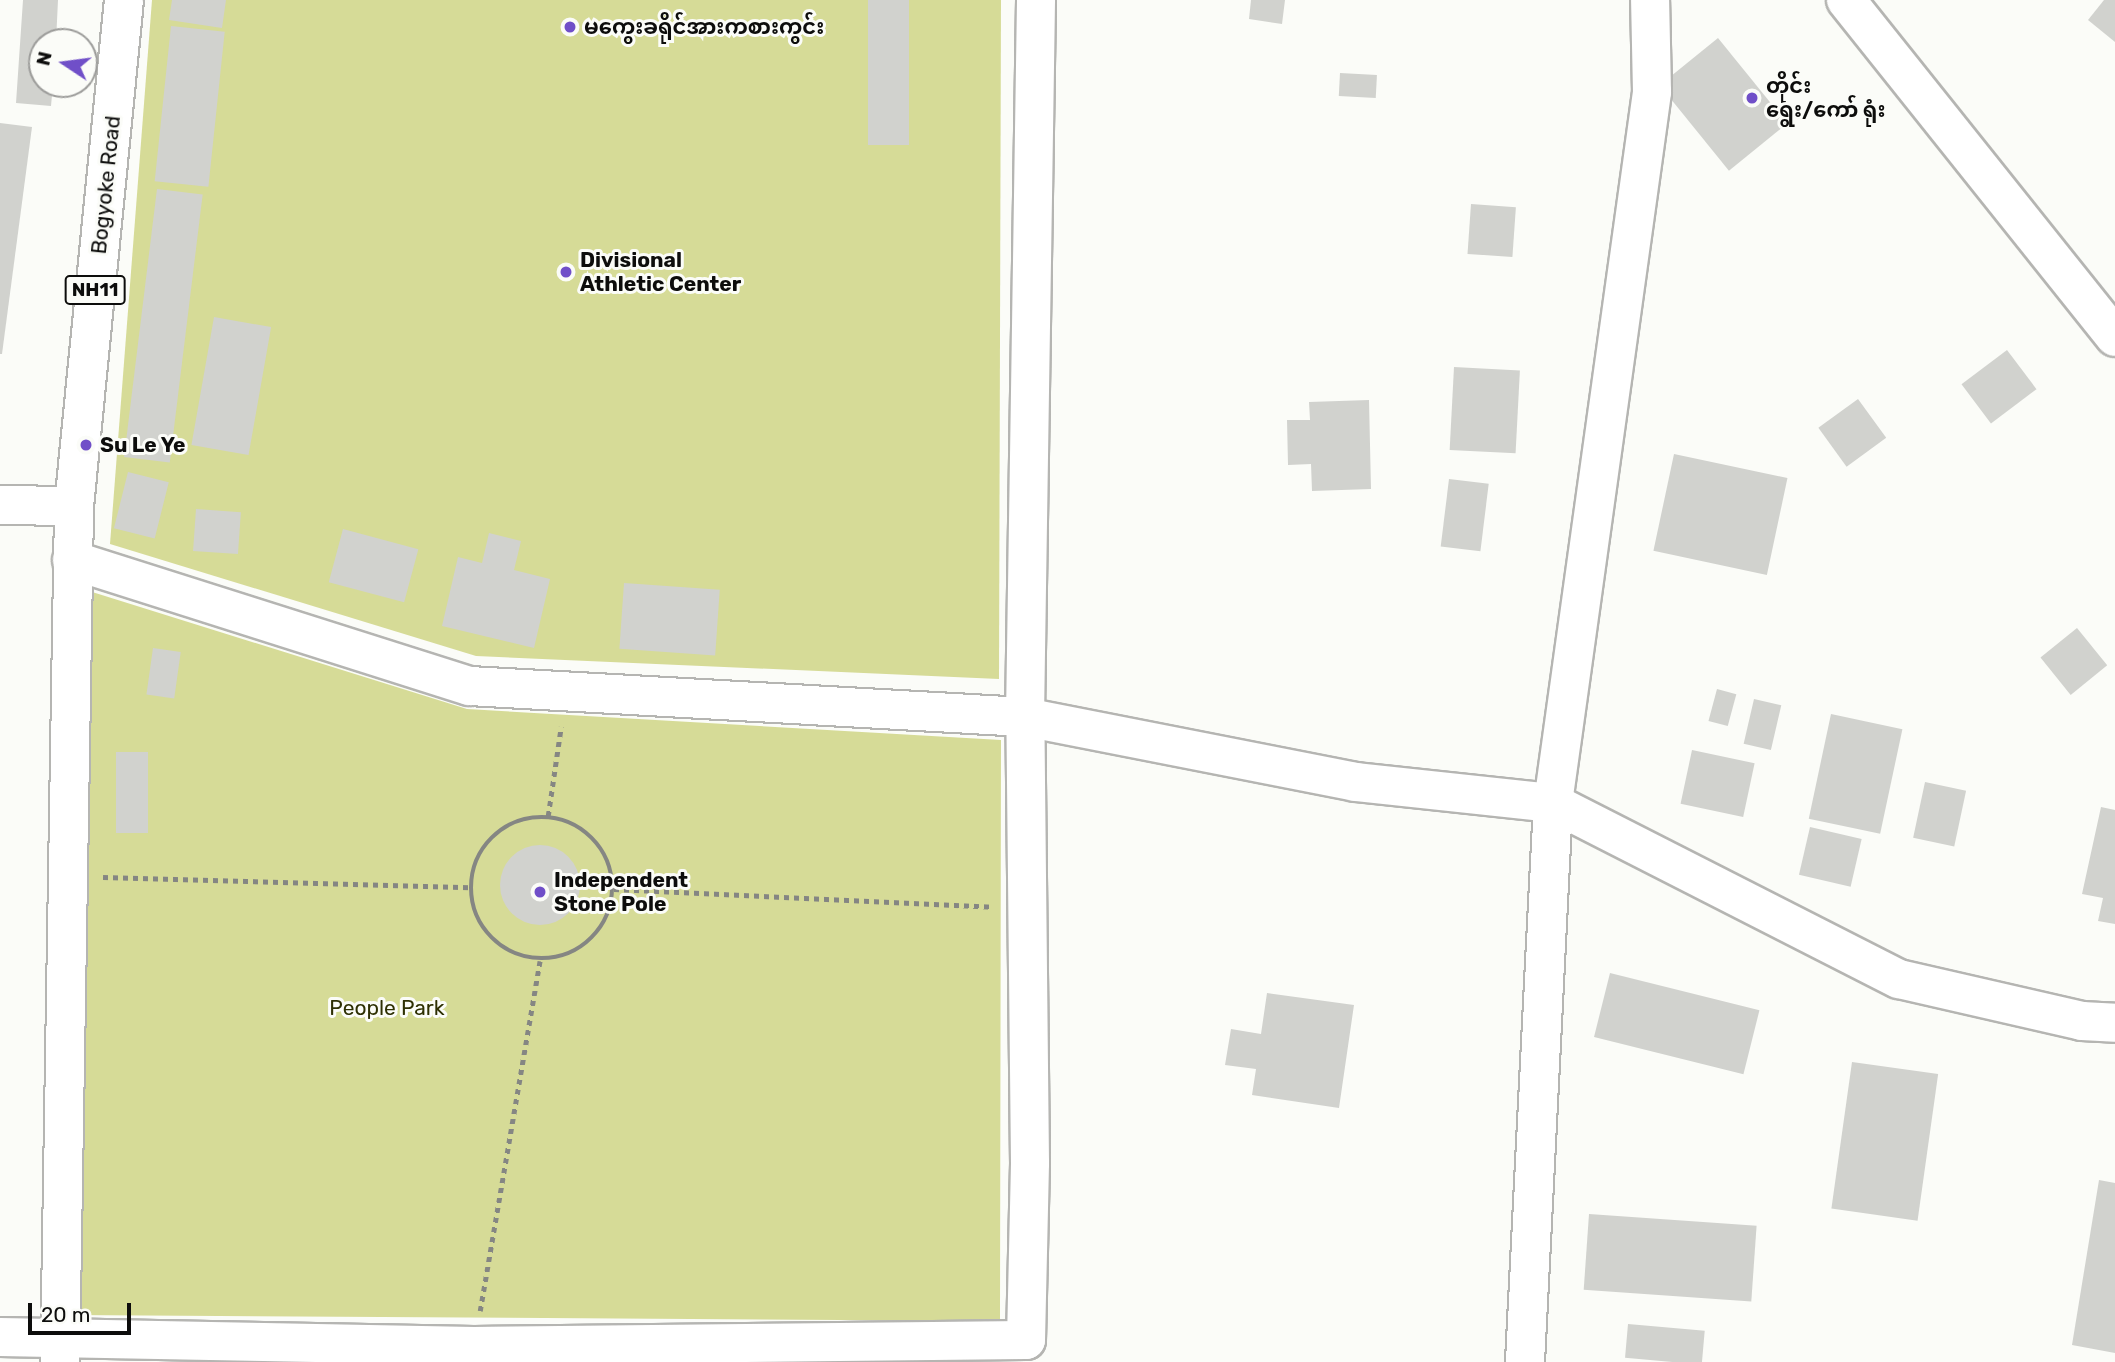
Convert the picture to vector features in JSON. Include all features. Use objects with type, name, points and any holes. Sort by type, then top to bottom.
[{"type":"main road","name":"Bogyoke Road","points":[[60,1350],[74,506],[124,0]]},
{"type":"main road","points":[[0,1337],[60,1350],[1026,1340],[1028,908],[1025,717],[1036,0]]},
{"type":"main road","points":[[1525,1362],[1553,803],[1652,92],[1650,0]]},
{"type":"main road","points":[[1846,0],[2115,337]]},
{"type":"main road","points":[[0,505],[74,506]]},
{"type":"main road","points":[[72,560],[470,686],[1025,717],[1355,782],[1553,803],[1899,979],[2082,1021],[2115,1023]]},
{"type":"path","points":[[548,816],[566,692]]},
{"type":"path","points":[[548,816],[571,821],[594,838],[609,861],[614,889],[608,917],[592,940],[569,955],[541,960],[513,955],[490,939],[475,915],[470,887],[476,860],[492,836],[516,821],[548,816]]},
{"type":"path","points":[[66,876],[470,887]]},
{"type":"path","points":[[614,889],[1028,908]]},
{"type":"path","points":[[474,1346],[541,960]]},
{"type":"green space","name":"Divisional Athletic Center","points":[[152,0],[1001,0],[999,679],[476,656],[110,544]]},
{"type":"green space","name":"People Park","points":[[89,591],[467,709],[1001,740],[1000,1321],[70,1315]]},
{"type":"building","points":[[23,0],[58,0],[57,28],[28,28],[28,98],[52,98],[51,106],[16,103]]},
{"type":"building","points":[[172,0],[226,0],[222,28],[169,20]]},
{"type":"building","points":[[868,0],[909,0],[909,145],[868,145]]},
{"type":"building","points":[[1251,0],[1285,0],[1282,24],[1249,19]]},
{"type":"building","points":[[2104,0],[2115,0],[2115,42],[2088,20]]},
{"type":"building","points":[[171,26],[225,32],[208,187],[155,181]]},
{"type":"building","points":[[1718,38],[1787,123],[1729,171],[1660,85]]},
{"type":"building","points":[[1340,73],[1377,75],[1376,98],[1339,96]]},
{"type":"building","points":[[0,123],[32,127],[2,354],[0,354]]},
{"type":"building","points":[[157,189],[203,195],[170,463],[124,457]]},
{"type":"building","points":[[1471,204],[1516,207],[1512,257],[1468,254]]},
{"type":"building","points":[[214,317],[271,327],[249,455],[191,445]]},
{"type":"building","points":[[2007,350],[2036,389],[1991,423],[1961,384]]},
{"type":"building","points":[[1454,367],[1520,370],[1516,453],[1450,450]]},
{"type":"building","points":[[1858,399],[1886,438],[1847,467],[1818,428]]},
{"type":"building","points":[[1369,400],[1371,489],[1312,491],[1311,464],[1288,465],[1287,420],[1310,420],[1309,402]]},
{"type":"building","points":[[1674,454],[1787,478],[1767,575],[1653,551]]},
{"type":"building","points":[[128,472],[169,482],[155,538],[114,528]]},
{"type":"building","points":[[1449,479],[1489,484],[1480,551],[1441,546]]},
{"type":"building","points":[[196,509],[241,512],[238,554],[193,551]]},
{"type":"building","points":[[343,529],[418,549],[404,602],[329,582]]},
{"type":"building","points":[[489,533],[521,541],[514,570],[550,579],[534,648],[442,626],[458,557],[482,563]]},
{"type":"building","points":[[624,583],[720,590],[715,656],[619,649]]},
{"type":"building","points":[[2077,628],[2107,665],[2071,695],[2040,658]]},
{"type":"building","points":[[153,648],[181,652],[174,698],[146,695]]},
{"type":"building","points":[[1717,689],[1736,694],[1728,726],[1708,721]]},
{"type":"building","points":[[1754,699],[1781,705],[1771,750],[1744,744]]},
{"type":"building","points":[[1831,714],[1902,729],[1880,834],[1809,819]]},
{"type":"building","points":[[1692,750],[1755,763],[1743,817],[1681,804]]},
{"type":"building","points":[[116,752],[148,752],[148,833],[116,833]]},
{"type":"building","points":[[1925,782],[1966,791],[1954,846],[1913,838]]},
{"type":"building","points":[[2101,807],[2115,810],[2115,924],[2098,921],[2103,898],[2082,894]]},
{"type":"building","points":[[1810,827],[1862,839],[1851,887],[1799,875]]},
{"type":"building","name":"Independent Stone Pole","points":[[540,845],[555,848],[568,857],[577,870],[580,885],[577,900],[568,913],[555,922],[540,925],[525,922],[512,913],[503,900],[500,885],[503,870],[512,857],[525,848]]},
{"type":"building","points":[[1610,973],[1759,1010],[1743,1074],[1594,1037]]},
{"type":"building","points":[[1267,993],[1354,1005],[1339,1108],[1252,1095],[1256,1069],[1225,1065],[1231,1029],[1261,1034]]},
{"type":"building","points":[[1852,1062],[1938,1074],[1918,1221],[1831,1209]]},
{"type":"building","points":[[2099,1180],[2115,1183],[2115,1353],[2072,1345]]},
{"type":"building","points":[[1589,1214],[1757,1226],[1751,1302],[1584,1290]]},
{"type":"building","points":[[1628,1324],[1705,1331],[1702,1362],[1625,1358]]},
{"type":"place","name":"မကွေးခရိုင်အားကစားကွင်း","points":[[570,27]]},
{"type":"place","name":"တိုင်း ရွေး/ကော် ရုံး","points":[[1752,98]]},
{"type":"place","name":"Divisional Athletic Center","points":[[566,272]]},
{"type":"place","name":"Su Le Ye","points":[[86,445]]},
{"type":"place","name":"Independent Stone Pole","points":[[540,892]]}]
